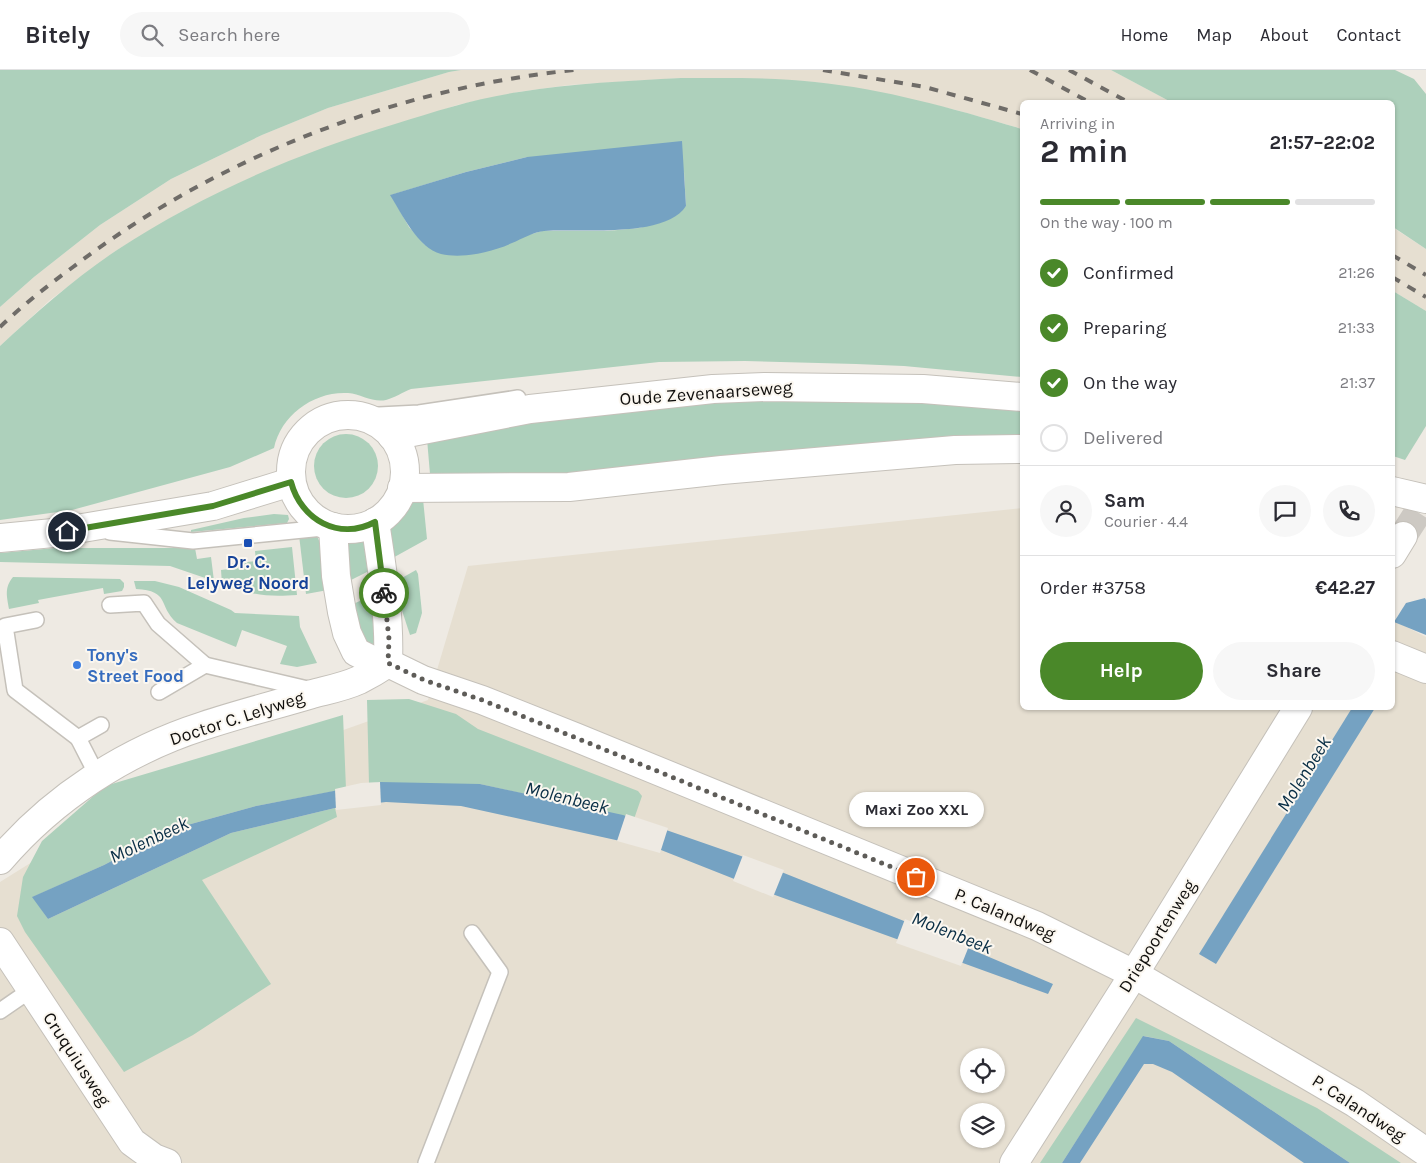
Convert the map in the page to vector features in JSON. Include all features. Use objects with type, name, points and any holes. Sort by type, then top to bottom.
[{"type":"street","name":"Oude Zevenaarseweg","points":[[392,436],[530,408],[713,389],[765,387],[923,389],[1020,397]]},
{"type":"street","points":[[343,415],[359,416],[374,421],[392,436],[400,450],[404,465],[402,488],[391,509],[375,522],[356,528],[332,527],[318,520],[305,510],[296,498],[291,482],[290,466],[294,451],[307,431],[327,418],[343,415]]},
{"type":"street","points":[[402,488],[569,487],[722,470],[955,450],[1020,449]]},
{"type":"street","points":[[0,538],[82,529],[213,506],[291,482]]},
{"type":"street","points":[[1395,492],[1426,499]]},
{"type":"street","points":[[375,522],[383,576],[389,639],[388,663]]},
{"type":"street","name":"P. Calandweg","points":[[332,527],[336,576],[347,633],[356,652],[372,660],[388,663],[424,680],[482,700],[1028,922],[1134,974],[1355,1103],[1426,1152]]},
{"type":"street","points":[[1395,656],[1426,669]]},
{"type":"street","name":"Doctor C. Lelyweg","points":[[0,860],[30,828],[64,799],[97,775],[171,737],[202,726],[359,680],[388,663]]},
{"type":"street","name":"Driepoortenweg","points":[[1014,1163],[1134,974],[1297,710]]},
{"type":"street","name":"Cruquiusweg","points":[[0,942],[132,1142],[154,1158],[167,1163]]},
{"type":"lane","points":[[359,416],[419,413],[547,394],[612,399]]},
{"type":"lane","points":[[82,529],[193,541],[332,527]]},
{"type":"lane","points":[[110,605],[144,602],[158,624],[204,666],[321,692]]},
{"type":"lane","points":[[36,620],[5,626],[15,690],[78,738],[97,775]]},
{"type":"lane","points":[[159,692],[204,666]]},
{"type":"lane","points":[[78,738],[100,725]]},
{"type":"lane","points":[[426,1163],[500,972],[472,933]]},
{"type":"lane","points":[[0,1011],[32,989]]},
{"type":"shaded area","points":[[461,70],[1111,70],[1167,100],[1020,100],[1020,128],[956,110],[867,90],[814,82],[681,78],[569,85],[518,92],[457,105],[277,166],[184,210],[117,250],[50,300],[0,346],[0,307],[34,277],[100,225],[171,179],[262,135],[328,108]]},
{"type":"shaded area","points":[[1395,229],[1426,249],[1426,311],[1395,292]]},
{"type":"shaded area","points":[[1020,508],[1020,710],[1395,710],[1395,621],[1426,637],[1426,1163],[0,1163],[0,882],[112,812],[428,700],[468,566]]},
{"type":"green space","points":[[0,70],[461,70],[328,108],[262,135],[171,179],[100,225],[34,277],[0,307]]},
{"type":"green space","points":[[1111,70],[1395,70],[1414,79],[1426,94],[1426,249],[1395,228],[1395,100],[1167,100]]},
{"type":"green space","points":[[681,78],[798,80],[867,89],[971,114],[1020,128],[1020,377],[904,366],[856,364],[745,361],[659,362],[411,389],[381,401],[348,393],[335,393],[323,396],[301,407],[284,425],[274,448],[230,467],[72,510],[0,520],[0,346],[42,308],[101,261],[149,230],[217,193],[323,148],[359,135],[472,101],[519,92],[580,84]],"holes":[[[527,157],[684,172],[686,206],[664,221],[639,228],[607,231],[542,231],[532,234],[425,245],[409,227],[391,195],[466,172]]]},
{"type":"green space","points":[[1395,292],[1426,311],[1426,426],[1405,460],[1395,457]]},
{"type":"green space","points":[[793,394],[1020,406],[1020,443],[579,478],[430,474],[427,439],[517,421]]},
{"type":"green space","points":[[346,434],[358,436],[369,443],[376,454],[378,466],[376,478],[369,489],[358,496],[346,498],[334,496],[323,489],[316,478],[314,466],[316,454],[323,443],[334,436]]},
{"type":"green space","points":[[423,499],[427,539],[389,560],[386,532],[390,520],[405,506]]},
{"type":"green space","points":[[274,514],[288,515],[287,523],[191,532],[191,530],[244,518]]},
{"type":"green space","points":[[316,534],[322,547],[328,590],[306,594],[299,535]]},
{"type":"green space","points":[[368,534],[373,569],[347,582],[342,537]]},
{"type":"green space","points":[[292,547],[297,595],[276,596],[259,594],[242,591],[222,584],[221,570],[229,569],[229,564],[256,561],[255,551]]},
{"type":"green space","points":[[55,548],[195,548],[197,559],[211,557],[214,581],[170,566],[0,562],[0,553]]},
{"type":"green space","points":[[416,570],[422,613],[416,633],[410,635],[393,583]]},
{"type":"green space","points":[[13,577],[120,579],[124,583],[124,587],[122,591],[104,594],[103,588],[38,600],[39,603],[9,609],[7,589]]},
{"type":"green space","points":[[134,581],[155,581],[179,587],[235,613],[299,616],[300,627],[317,663],[297,667],[280,664],[287,646],[242,630],[236,647],[177,623],[159,596],[147,590],[136,589]]},
{"type":"green space","points":[[375,594],[378,647],[372,646],[363,637],[351,605]]},
{"type":"green space","points":[[409,699],[456,714],[478,729],[638,791],[642,796],[634,819],[480,784],[369,784],[367,700]]},
{"type":"green space","points":[[343,715],[346,789],[256,806],[173,829],[104,865],[33,897],[48,919],[231,833],[335,808],[337,817],[202,880],[271,984],[193,1035],[124,1072],[25,932],[17,916],[23,877],[42,841],[105,786]]},
{"type":"green space","points":[[1136,1018],[1317,1108],[1401,1163],[1350,1163],[1169,1041],[1144,1036],[1062,1163],[1040,1163]]},
{"type":"water","points":[[682,141],[686,206],[675,216],[660,223],[641,228],[544,231],[487,252],[459,256],[441,254],[433,251],[418,238],[390,195],[466,172],[527,157]]},
{"type":"water","points":[[1425,598],[1426,635],[1395,622],[1406,603]]},
{"type":"water","points":[[1351,710],[1374,710],[1216,964],[1199,954]]},
{"type":"water","points":[[380,782],[480,784],[623,815],[741,856],[904,921],[1053,984],[1048,994],[775,895],[661,850],[461,806],[386,802],[335,808],[231,833],[48,919],[32,897],[104,865],[173,829],[256,806]]},
{"type":"water","points":[[1143,1036],[1169,1041],[1350,1163],[1304,1163],[1172,1072],[1153,1064],[1144,1064],[1080,1163],[1062,1163]]},
{"type":"pier","points":[[380,782],[381,805],[336,810],[335,789],[361,783]]},
{"type":"pier","points":[[626,814],[668,828],[660,853],[617,841]]},
{"type":"pier","points":[[743,855],[784,870],[773,897],[733,881]]},
{"type":"pier","points":[[905,919],[969,946],[961,966],[896,943]]},
{"type":"tunnel","points":[[1403,536],[1426,500]]},
{"type":"railway","points":[[0,327],[54,281],[128,228],[187,192],[247,161],[310,134],[374,112],[440,93],[507,79],[574,70]]},
{"type":"railway","points":[[823,70],[925,87],[1020,113]]},
{"type":"railway","points":[[1030,70],[1085,100]]},
{"type":"railway","points":[[1069,70],[1124,100]]},
{"type":"railway","points":[[1395,257],[1426,275]]},
{"type":"railway","points":[[1395,279],[1426,297]]},
{"type":"way so far","points":[[384,593],[389,639],[388,663],[424,680],[482,700],[916,877]]},
{"type":"place","name":"Dr. C. Lelyweg Noord","points":[[248,543]]},
{"type":"place","name":"Tony's Street Food","points":[[77,665]]},
{"type":"place","name":"Maxi Zoo XXL","points":[[916,877]]},
{"type":"route","points":[[67,531],[213,506],[291,482],[300,504],[311,516],[325,524],[348,529],[375,522],[384,593]]},
{"type":"water label","name":"Molenbeek","points":[[1304,774]]},
{"type":"water label","name":"Molenbeek","points":[[567,798]]},
{"type":"water label","name":"Molenbeek","points":[[149,840]]},
{"type":"water label","name":"Molenbeek","points":[[952,933]]}]
